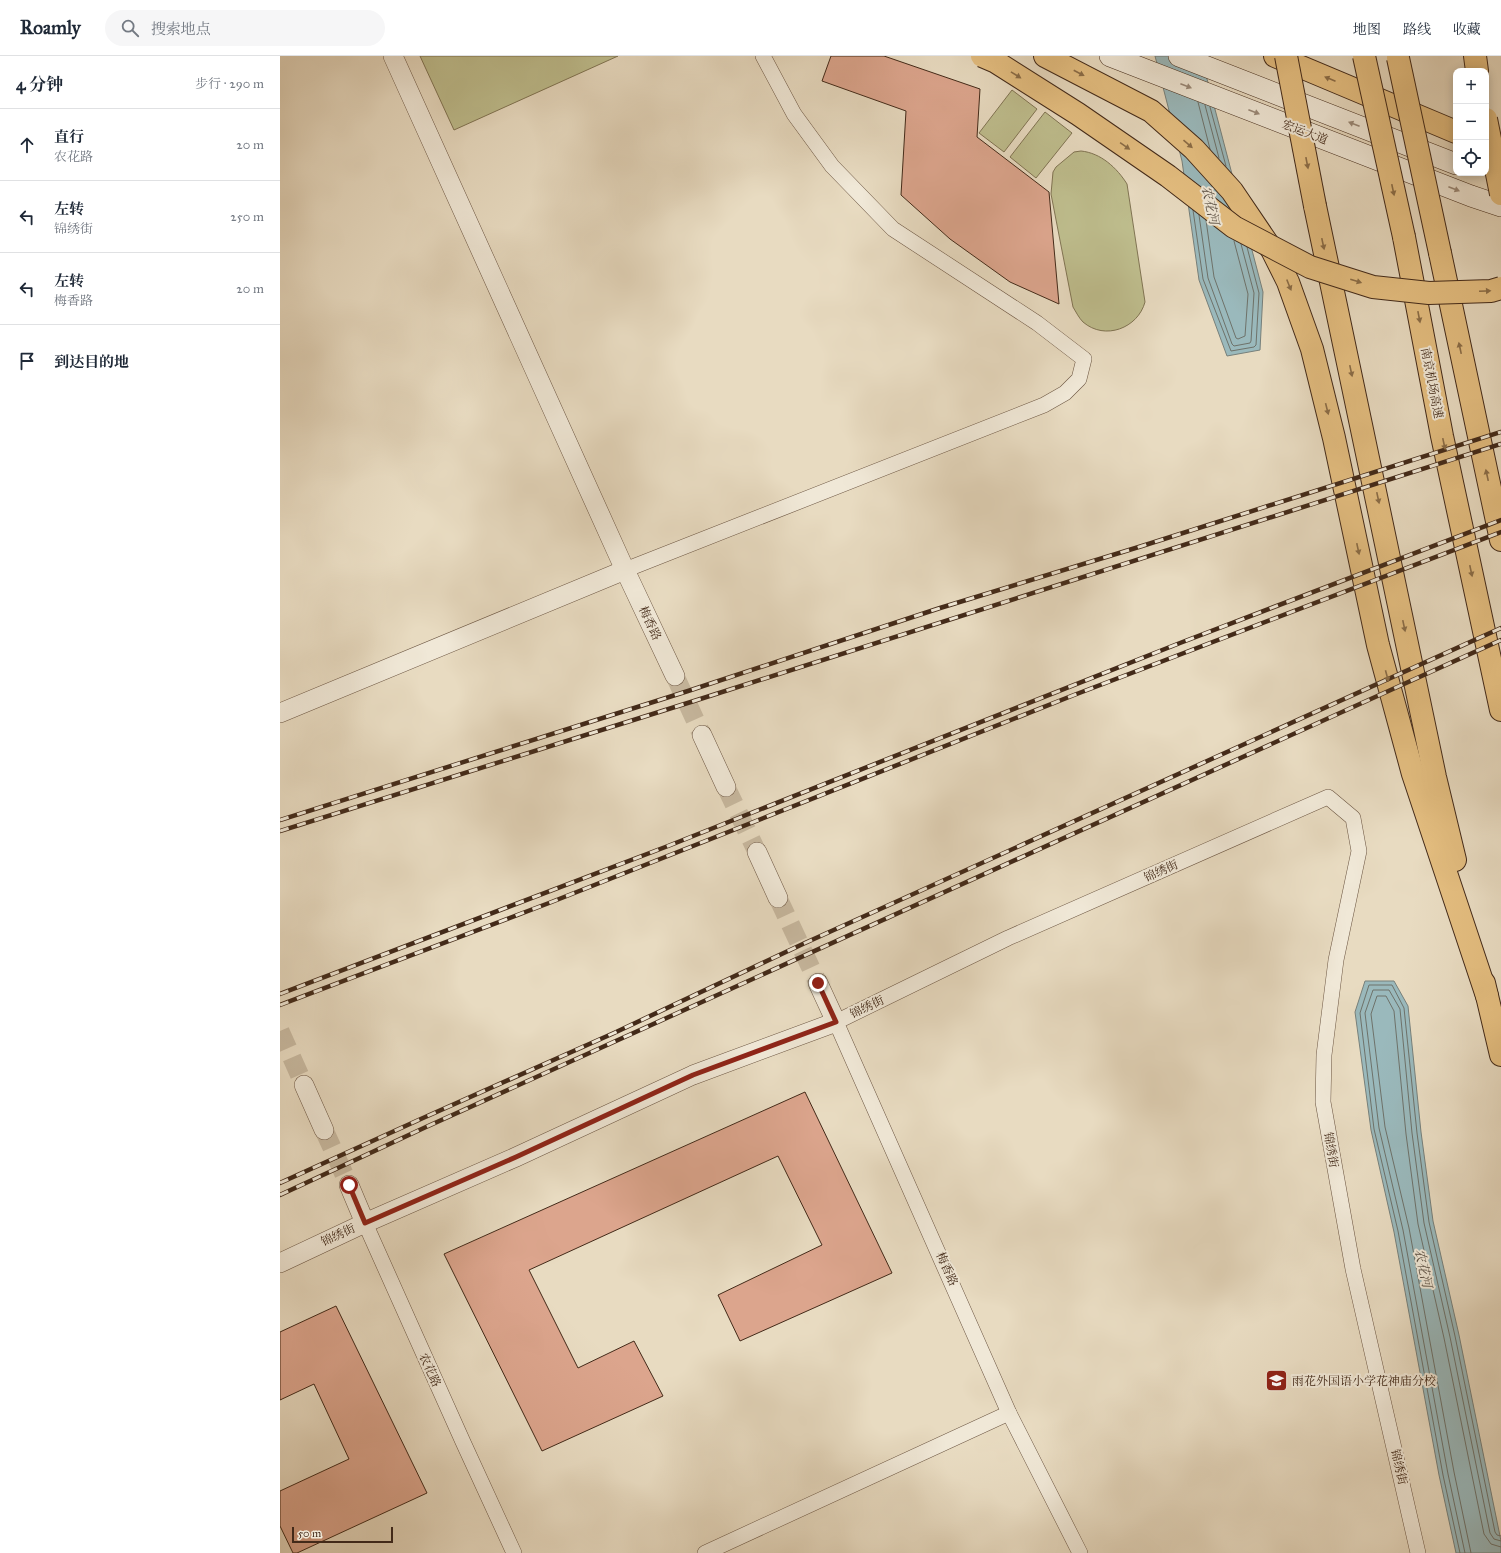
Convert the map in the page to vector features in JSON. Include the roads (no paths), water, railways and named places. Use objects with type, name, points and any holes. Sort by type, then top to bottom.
[{"type":"highway","points":[[982,56],[996,62],[1084,118],[1168,176],[1234,227],[1310,267],[1373,287],[1429,293],[1491,291],[1501,288]]},
{"type":"highway","points":[[1044,56],[1151,111],[1194,149],[1232,192],[1272,250],[1288,282],[1312,349],[1334,438],[1378,645],[1405,744],[1416,782],[1487,996]]},
{"type":"highway","points":[[1275,56],[1453,131]]},
{"type":"highway","points":[[1286,56],[1315,206],[1434,769],[1501,1055]]},
{"type":"highway","name":"南京机场高速","points":[[1364,56],[1404,237],[1442,436],[1501,710]]},
{"type":"highway","points":[[1398,57],[1501,540]]},
{"type":"highway","points":[[1489,135],[1501,194]]},
{"type":"highway","points":[[1489,144],[1501,148]]},
{"type":"main road","name":"宏运大道","points":[[1110,56],[1471,196],[1501,206]]},
{"type":"main road","points":[[1179,56],[1453,163]]},
{"type":"main road","points":[[1489,174],[1501,177]]},
{"type":"street","name":"梅香路","points":[[393,56],[674,676]]},
{"type":"street","points":[[280,713],[625,570],[1044,405],[1065,393],[1079,379],[1084,359],[1037,323],[893,229],[832,166],[794,114],[763,56]]},
{"type":"street","points":[[702,736],[726,787]]},
{"type":"street","name":"锦绣街","points":[[280,1263],[365,1223],[516,1157],[693,1075],[836,1022],[1008,938],[1328,797],[1353,818],[1358,851],[1336,960],[1324,1056],[1323,1102],[1353,1269],[1414,1551]]},
{"type":"street","points":[[757,852],[778,898]]},
{"type":"street","name":"梅香路","points":[[818,983],[1009,1413],[1080,1553]]},
{"type":"street","points":[[304,1085],[324,1130]]},
{"type":"street","name":"农花路","points":[[349,1185],[514,1553]]},
{"type":"street","points":[[705,1553],[1009,1413]]},
{"type":"water","name":"农花河","points":[[1155,56],[1201,56],[1263,292],[1260,350],[1227,356],[1199,280],[1182,161]]},
{"type":"water","name":"农花河","points":[[1365,981],[1394,981],[1408,1006],[1421,1132],[1433,1221],[1459,1335],[1501,1541],[1501,1553],[1456,1553],[1439,1475],[1394,1232],[1371,1130],[1355,1012]]},
{"type":"tunnel","points":[[675,676],[702,735]]},
{"type":"tunnel","points":[[726,787],[757,852]]},
{"type":"tunnel","points":[[778,898],[818,983]]},
{"type":"tunnel","points":[[280,1031],[304,1085]]},
{"type":"tunnel","points":[[324,1130],[349,1185]]},
{"type":"railway","points":[[280,820],[688,691],[940,608],[1142,546],[1501,432]]},
{"type":"railway","points":[[280,831],[1501,444]]},
{"type":"railway","points":[[280,994],[668,846],[1180,643],[1501,520]]},
{"type":"railway","points":[[280,1005],[549,903],[1074,695],[1501,532]]},
{"type":"railway","points":[[280,1183],[614,1033],[805,943],[1501,628]]},
{"type":"railway","points":[[280,1195],[426,1127],[1501,640]]},
{"type":"place","name":"雨花外国语小学花神庙分校","points":[[1277,1381]]}]
